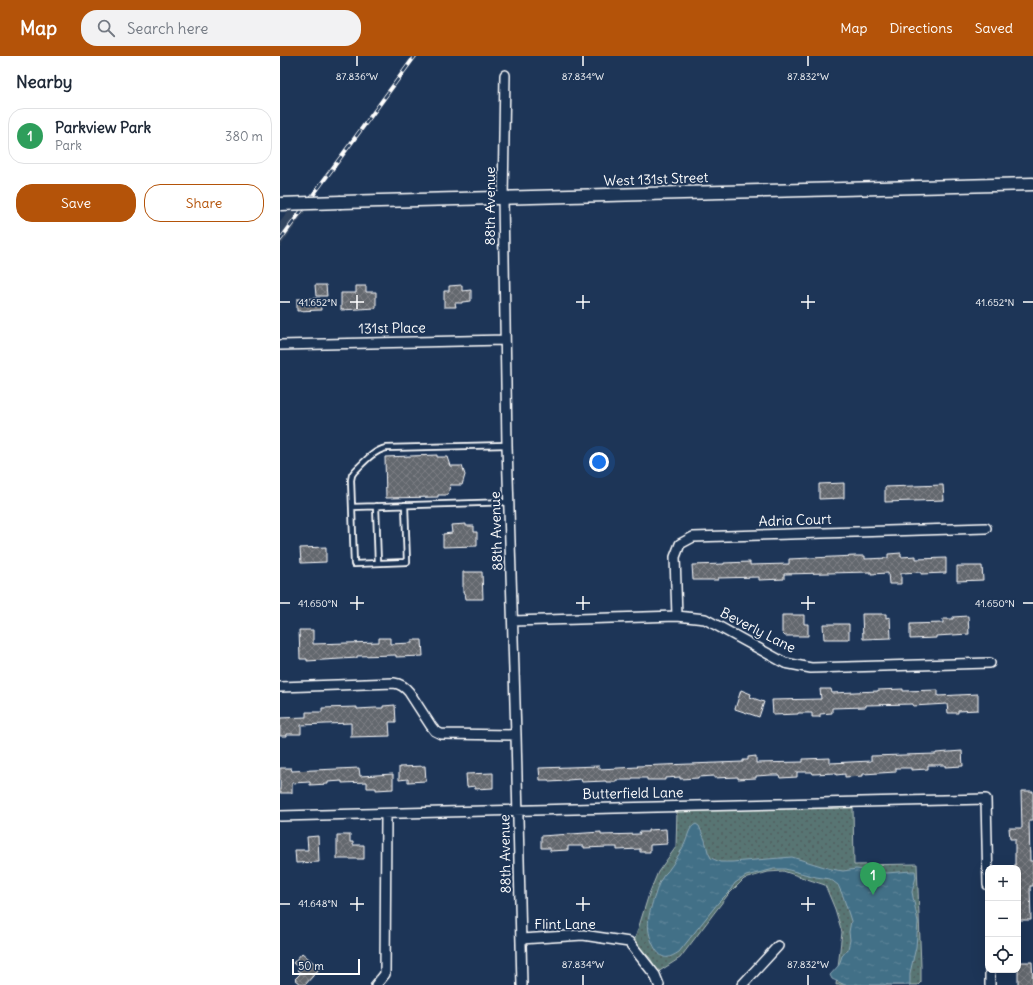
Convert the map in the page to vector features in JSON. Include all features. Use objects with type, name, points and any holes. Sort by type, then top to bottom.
[{"type":"street","name":"88th Avenue","points":[[505,75],[503,198],[508,502],[513,621],[522,985]]},
{"type":"street","name":"West 131st Street","points":[[280,204],[1033,184]]},
{"type":"street","name":"131st Place","points":[[280,345],[505,340]]},
{"type":"street","name":"Adria Court","points":[[678,616],[675,558],[680,544],[693,537],[986,528]]},
{"type":"street","name":"Beverly Lane","points":[[513,621],[678,616],[705,619],[785,663],[810,668],[990,664]]},
{"type":"street","points":[[280,687],[400,684],[409,692],[435,731],[441,734],[516,735]]},
{"type":"street","name":"Butterfield Lane","points":[[280,816],[986,799],[988,865]]},
{"type":"street","points":[[376,985],[385,974],[386,814]]},
{"type":"street","name":"Flint Lane","points":[[521,939],[583,935],[629,942],[655,975],[659,985]]},
{"type":"street","points":[[742,985],[778,946]]},
{"type":"street","points":[[990,973],[990,985]]},
{"type":"lane","points":[[405,505],[407,562],[354,564],[352,475],[373,453],[386,448],[507,446]]},
{"type":"lane","points":[[352,507],[508,502]]},
{"type":"lane","points":[[376,506],[378,563]]},
{"type":"shaded area","points":[[288,212],[305,212],[280,247],[280,222]]},
{"type":"green space","points":[[853,805],[854,865],[917,864],[921,966],[921,982],[918,985],[836,985],[842,932],[835,909],[825,885],[783,871],[768,872],[744,879],[727,896],[680,958],[658,972],[650,958],[634,942],[649,894],[658,872],[676,847],[677,809]]},
{"type":"water","points":[[696,824],[699,826],[711,858],[720,862],[792,857],[831,869],[843,871],[856,869],[887,873],[915,871],[916,877],[912,892],[918,922],[916,947],[910,973],[910,985],[845,985],[832,979],[830,975],[839,965],[842,956],[848,949],[850,940],[849,932],[851,921],[843,896],[838,885],[830,879],[785,869],[774,869],[746,876],[735,883],[679,952],[669,957],[662,956],[652,943],[648,922],[649,916],[660,882],[679,854],[691,828]]},
{"type":"building","points":[[315,285],[326,285],[327,296],[316,296]]},
{"type":"building","points":[[462,285],[462,291],[471,290],[471,301],[455,303],[456,307],[444,307],[444,291],[449,291],[449,286]]},
{"type":"building","points":[[356,286],[366,286],[366,292],[376,292],[376,308],[341,310],[341,293],[356,293]]},
{"type":"building","points":[[320,298],[321,310],[297,311],[297,299]]},
{"type":"building","points":[[437,455],[437,457],[447,457],[450,466],[462,466],[465,475],[462,485],[450,485],[448,495],[438,495],[438,497],[386,498],[385,457]]},
{"type":"building","points":[[844,483],[844,498],[819,499],[819,484]]},
{"type":"building","points":[[943,485],[944,500],[885,502],[885,487]]},
{"type":"building","points":[[466,524],[466,526],[474,526],[474,532],[477,532],[477,546],[443,547],[443,534],[452,533],[451,525]]},
{"type":"building","points":[[326,547],[326,562],[301,563],[300,548]]},
{"type":"building","points":[[901,553],[901,557],[916,556],[916,559],[946,558],[946,573],[901,573],[901,584],[889,584],[888,573],[871,574],[871,572],[784,574],[784,579],[759,580],[759,577],[693,580],[692,565],[750,562],[750,565],[789,564],[789,559],[855,556],[865,556],[865,559],[888,558],[888,554]]},
{"type":"building","points":[[957,566],[982,566],[983,580],[957,581]]},
{"type":"building","points":[[463,572],[482,572],[483,599],[466,599],[465,593],[463,593]]},
{"type":"building","points":[[862,614],[886,614],[886,618],[890,617],[891,638],[863,639]]},
{"type":"building","points":[[782,615],[804,615],[804,624],[808,624],[808,636],[785,636],[782,633]]},
{"type":"building","points":[[968,616],[969,634],[910,639],[910,624],[943,623],[943,619]]},
{"type":"building","points":[[823,624],[849,624],[849,639],[824,639]]},
{"type":"building","points":[[299,630],[313,630],[313,644],[379,642],[379,638],[390,638],[390,644],[412,643],[412,640],[422,640],[423,656],[357,656],[357,658],[307,661],[307,659],[300,659]]},
{"type":"building","points":[[820,689],[831,689],[832,693],[903,689],[903,691],[938,690],[938,696],[978,694],[978,710],[948,713],[947,704],[913,706],[913,704],[866,705],[866,707],[832,708],[832,713],[820,714],[820,717],[812,717],[812,713],[773,715],[772,700],[821,699]]},
{"type":"building","points":[[741,690],[751,694],[750,697],[764,702],[759,717],[735,709]]},
{"type":"building","points":[[395,705],[396,722],[389,722],[390,736],[351,737],[351,723],[301,725],[301,734],[287,734],[287,736],[280,736],[280,718],[306,717],[306,712],[322,712],[322,708],[383,708],[383,706]]},
{"type":"building","points":[[962,751],[963,766],[945,767],[945,765],[928,765],[928,769],[911,770],[911,768],[896,768],[896,772],[863,774],[863,776],[845,777],[845,774],[836,775],[836,773],[813,774],[812,772],[797,772],[797,777],[780,778],[779,775],[771,775],[738,779],[738,777],[714,778],[714,776],[680,779],[680,777],[665,778],[665,780],[632,778],[632,780],[616,780],[616,782],[582,782],[581,779],[549,782],[549,780],[540,780],[539,768],[599,766],[599,769],[743,762],[743,760],[748,760],[748,757],[756,756],[756,763],[803,762],[803,759],[830,758],[830,763],[871,761],[871,756],[936,754]]},
{"type":"building","points":[[425,766],[426,781],[408,782],[408,779],[399,780],[399,767]]},
{"type":"building","points":[[280,768],[291,768],[292,771],[359,768],[360,776],[393,774],[393,789],[376,790],[376,788],[367,788],[367,782],[342,783],[342,781],[328,782],[328,784],[310,785],[310,782],[292,783],[292,793],[280,793]]},
{"type":"building","points":[[493,773],[493,788],[475,789],[475,786],[467,787],[466,774]]},
{"type":"building","points":[[1021,791],[1033,791],[1033,820],[1029,820],[1030,861],[1033,861],[1033,886],[1030,886],[1031,920],[1021,920],[1021,865],[1015,865],[1015,839],[1010,839],[1009,828],[1022,828]]},
{"type":"building","points":[[666,829],[667,844],[650,845],[650,852],[640,852],[640,849],[617,850],[617,847],[584,848],[584,846],[568,846],[568,850],[550,851],[550,848],[541,848],[541,836],[601,832],[601,835],[640,834],[639,832],[648,832],[648,830]]},
{"type":"building","points":[[337,835],[350,835],[350,842],[353,842],[353,845],[364,845],[364,859],[337,859]]},
{"type":"building","points":[[318,836],[319,862],[296,863],[295,850],[308,850],[307,837]]},
{"type":"building","points":[[302,953],[320,968],[305,985],[302,985],[295,979],[301,973],[297,970],[299,968],[293,963]]},
{"type":"building","points":[[1021,962],[1032,962],[1033,985],[1018,985],[1018,973],[1021,973]]},
{"type":"railway","points":[[280,240],[415,56]]},
{"type":"place","name":"Parkview Park","points":[[873,895]]}]
